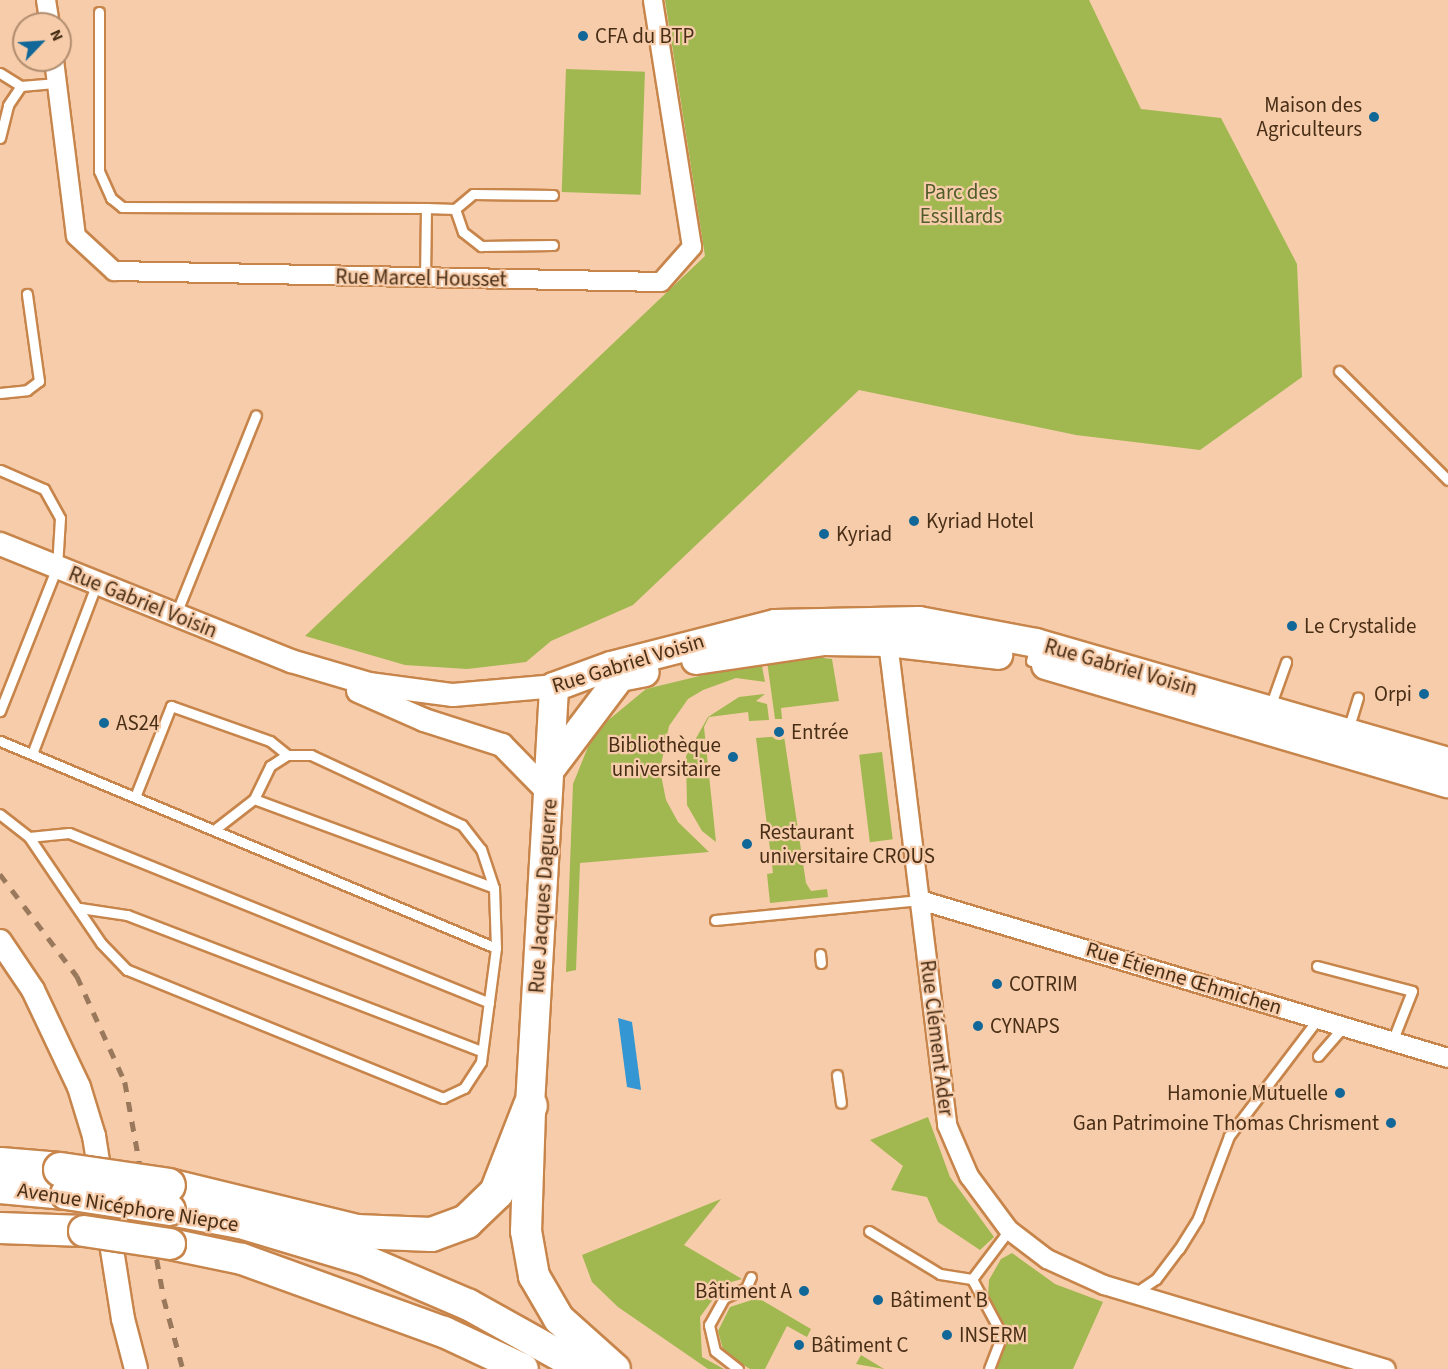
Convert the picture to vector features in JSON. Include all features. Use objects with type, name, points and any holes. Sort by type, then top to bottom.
[{"type":"highway","points":[[0,1164],[63,1182],[169,1197],[356,1231],[431,1234],[466,1221],[496,1192],[530,1105]]},
{"type":"highway","points":[[530,1105],[526,1231],[534,1276],[559,1319],[615,1369]]},
{"type":"highway","name":"Avenue Nicéphore Niepce","points":[[0,1188],[63,1182]]},
{"type":"highway","name":"Avenue Nicéphore Niepce","points":[[169,1197],[240,1223],[364,1260],[469,1305],[584,1369]]},
{"type":"highway","name":"Avenue Nicéphore Niepce","points":[[0,1228],[84,1231],[170,1244],[242,1259],[444,1332],[523,1369]]},
{"type":"highway","points":[[444,1332],[499,1369]]},
{"type":"main road","name":"Rue Gabriel Voisin","points":[[554,687],[733,632],[797,622],[890,631]]},
{"type":"main road","points":[[551,780],[620,677],[764,647],[890,631],[1034,652],[1448,783]]},
{"type":"main road","name":"Rue Gabriel Voisin","points":[[1034,652],[1270,709],[1347,735],[1448,762]]},
{"type":"main road","name":"Rue Jacques Daguerre","points":[[530,1105],[551,780],[554,687]]},
{"type":"street","name":"Rue Marcel Housset","points":[[56,72],[76,236],[114,271],[661,282],[692,247],[653,0]]},
{"type":"street","name":"Rue Gabriel Voisin","points":[[0,543],[291,661],[417,692],[453,695],[554,687]]},
{"type":"street","name":"Rue Clément Ader","points":[[890,631],[947,1125],[969,1176],[1009,1230],[1047,1259],[1133,1294],[1375,1368]]},
{"type":"street","points":[[291,661],[424,720],[495,741],[551,780]]},
{"type":"street","points":[[554,687],[620,677]]},
{"type":"street","name":"Rue Étienne Œhmichen","points":[[920,900],[1317,1020],[1391,1045],[1448,1058]]},
{"type":"street","points":[[0,941],[38,999],[79,1087],[96,1145],[123,1319],[136,1369]]},
{"type":"lane","points":[[99,12],[99,171],[111,198],[122,207],[455,209],[473,194],[553,195]]},
{"type":"lane","points":[[0,73],[21,86],[57,83]]},
{"type":"lane","points":[[0,138],[8,105],[21,86]]},
{"type":"lane","points":[[425,278],[426,208]]},
{"type":"lane","points":[[455,209],[473,243],[553,245]]},
{"type":"lane","points":[[0,393],[27,390],[39,381],[27,294]]},
{"type":"lane","points":[[1339,371],[1448,480]]},
{"type":"lane","points":[[176,615],[256,415]]},
{"type":"lane","points":[[0,470],[44,489],[54,499],[60,518],[57,567],[0,711]]},
{"type":"lane","points":[[32,754],[97,583]]},
{"type":"lane","points":[[1270,709],[1286,663]]},
{"type":"lane","points":[[1347,735],[1358,697]]},
{"type":"lane","points":[[135,797],[171,706],[270,741],[286,755]]},
{"type":"lane","points":[[0,741],[496,948]]},
{"type":"lane","points":[[0,814],[29,837],[81,908],[101,943],[127,970],[443,1098],[464,1088],[482,1051],[496,948],[494,888],[481,849],[462,825],[311,755],[286,755],[270,766],[254,799],[214,830]]},
{"type":"lane","points":[[254,799],[494,888]]},
{"type":"lane","points":[[29,837],[69,833],[489,1003]]},
{"type":"lane","points":[[715,920],[920,900]]},
{"type":"lane","points":[[81,908],[127,915],[482,1051]]},
{"type":"lane","points":[[1317,966],[1412,991],[1391,1045]]},
{"type":"lane","points":[[1133,1294],[1156,1279],[1179,1249],[1198,1218],[1229,1136],[1317,1020]]},
{"type":"lane","points":[[1318,1056],[1342,1028]]},
{"type":"lane","points":[[837,1075],[841,1103]]},
{"type":"lane","points":[[972,1279],[1009,1230]]},
{"type":"lane","points":[[869,1231],[940,1274],[972,1279]]},
{"type":"lane","points":[[738,1369],[715,1351],[709,1325],[724,1298],[746,1288],[751,1277]]},
{"type":"lane","points":[[972,1279],[1002,1335],[989,1369]]},
{"type":"green space","name":"Parc des Essillards","points":[[665,0],[1089,0],[1141,109],[1221,118],[1297,264],[1302,377],[1200,450],[1076,435],[859,390],[633,605],[551,641],[526,662],[467,669],[405,665],[305,636],[705,256]]},
{"type":"green space","points":[[566,69],[645,72],[641,195],[562,192]]},
{"type":"green space","points":[[807,656],[832,659],[839,701],[781,708],[782,719],[775,719],[767,661]]},
{"type":"green space","points":[[761,661],[765,682],[736,678],[703,690],[688,699],[669,726],[660,770],[666,800],[678,822],[709,852],[580,863],[576,970],[566,972],[573,784],[594,732],[646,689]]},
{"type":"green space","points":[[765,694],[756,701],[767,704],[769,720],[749,721],[748,712],[709,717],[704,727],[716,842],[702,831],[687,805],[686,756],[708,717],[739,697]]},
{"type":"green space","points":[[784,736],[806,883],[811,891],[827,889],[828,897],[770,903],[767,874],[773,873],[756,738]]},
{"type":"green space","points":[[882,752],[893,839],[870,842],[859,755]]},
{"type":"green space","points":[[928,1117],[950,1177],[994,1237],[980,1250],[938,1222],[927,1197],[891,1190],[903,1166],[870,1140]]},
{"type":"green space","points":[[721,1199],[684,1245],[742,1279],[724,1284],[700,1317],[702,1357],[724,1369],[708,1369],[618,1307],[592,1282],[582,1255]]},
{"type":"green space","points":[[1012,1253],[1055,1284],[1103,1302],[1073,1369],[997,1369],[1007,1337],[988,1297],[989,1280],[1001,1259]]},
{"type":"green space","points":[[758,1298],[811,1329],[807,1337],[787,1326],[765,1369],[750,1369],[724,1353],[718,1331],[730,1307]]},
{"type":"green space","points":[[861,1355],[884,1369],[856,1364]]},
{"type":"water","points":[[618,1018],[632,1022],[641,1090],[627,1087]]},
{"type":"railway","points":[[0,874],[77,976],[125,1082],[164,1299],[183,1369]]},
{"type":"place","name":"CFA du BTP","points":[[583,36]]},
{"type":"place","name":"Maison des Agriculteurs","points":[[1374,117]]},
{"type":"place","name":"Kyriad Hotel","points":[[914,521]]},
{"type":"place","name":"Kyriad","points":[[824,534]]},
{"type":"place","name":"Le Crystalide","points":[[1292,626]]},
{"type":"place","name":"Orpi","points":[[1424,694]]},
{"type":"place","name":"AS24","points":[[104,723]]},
{"type":"place","name":"Entrée","points":[[779,732]]},
{"type":"place","name":"Bibliothèque universitaire","points":[[733,757]]},
{"type":"place","name":"Restaurant universitaire CROUS","points":[[747,844]]},
{"type":"place","name":"COTRIM","points":[[997,984]]},
{"type":"place","name":"CYNAPS","points":[[978,1026]]},
{"type":"place","name":"Hamonie Mutuelle","points":[[1340,1093]]},
{"type":"place","name":"Gan Patrimoine Thomas Chrisment","points":[[1391,1123]]},
{"type":"place","name":"Bâtiment A","points":[[804,1291]]},
{"type":"place","name":"Bâtiment B","points":[[878,1300]]},
{"type":"place","name":"INSERM","points":[[947,1335]]},
{"type":"place","name":"Bâtiment C","points":[[799,1345]]}]
